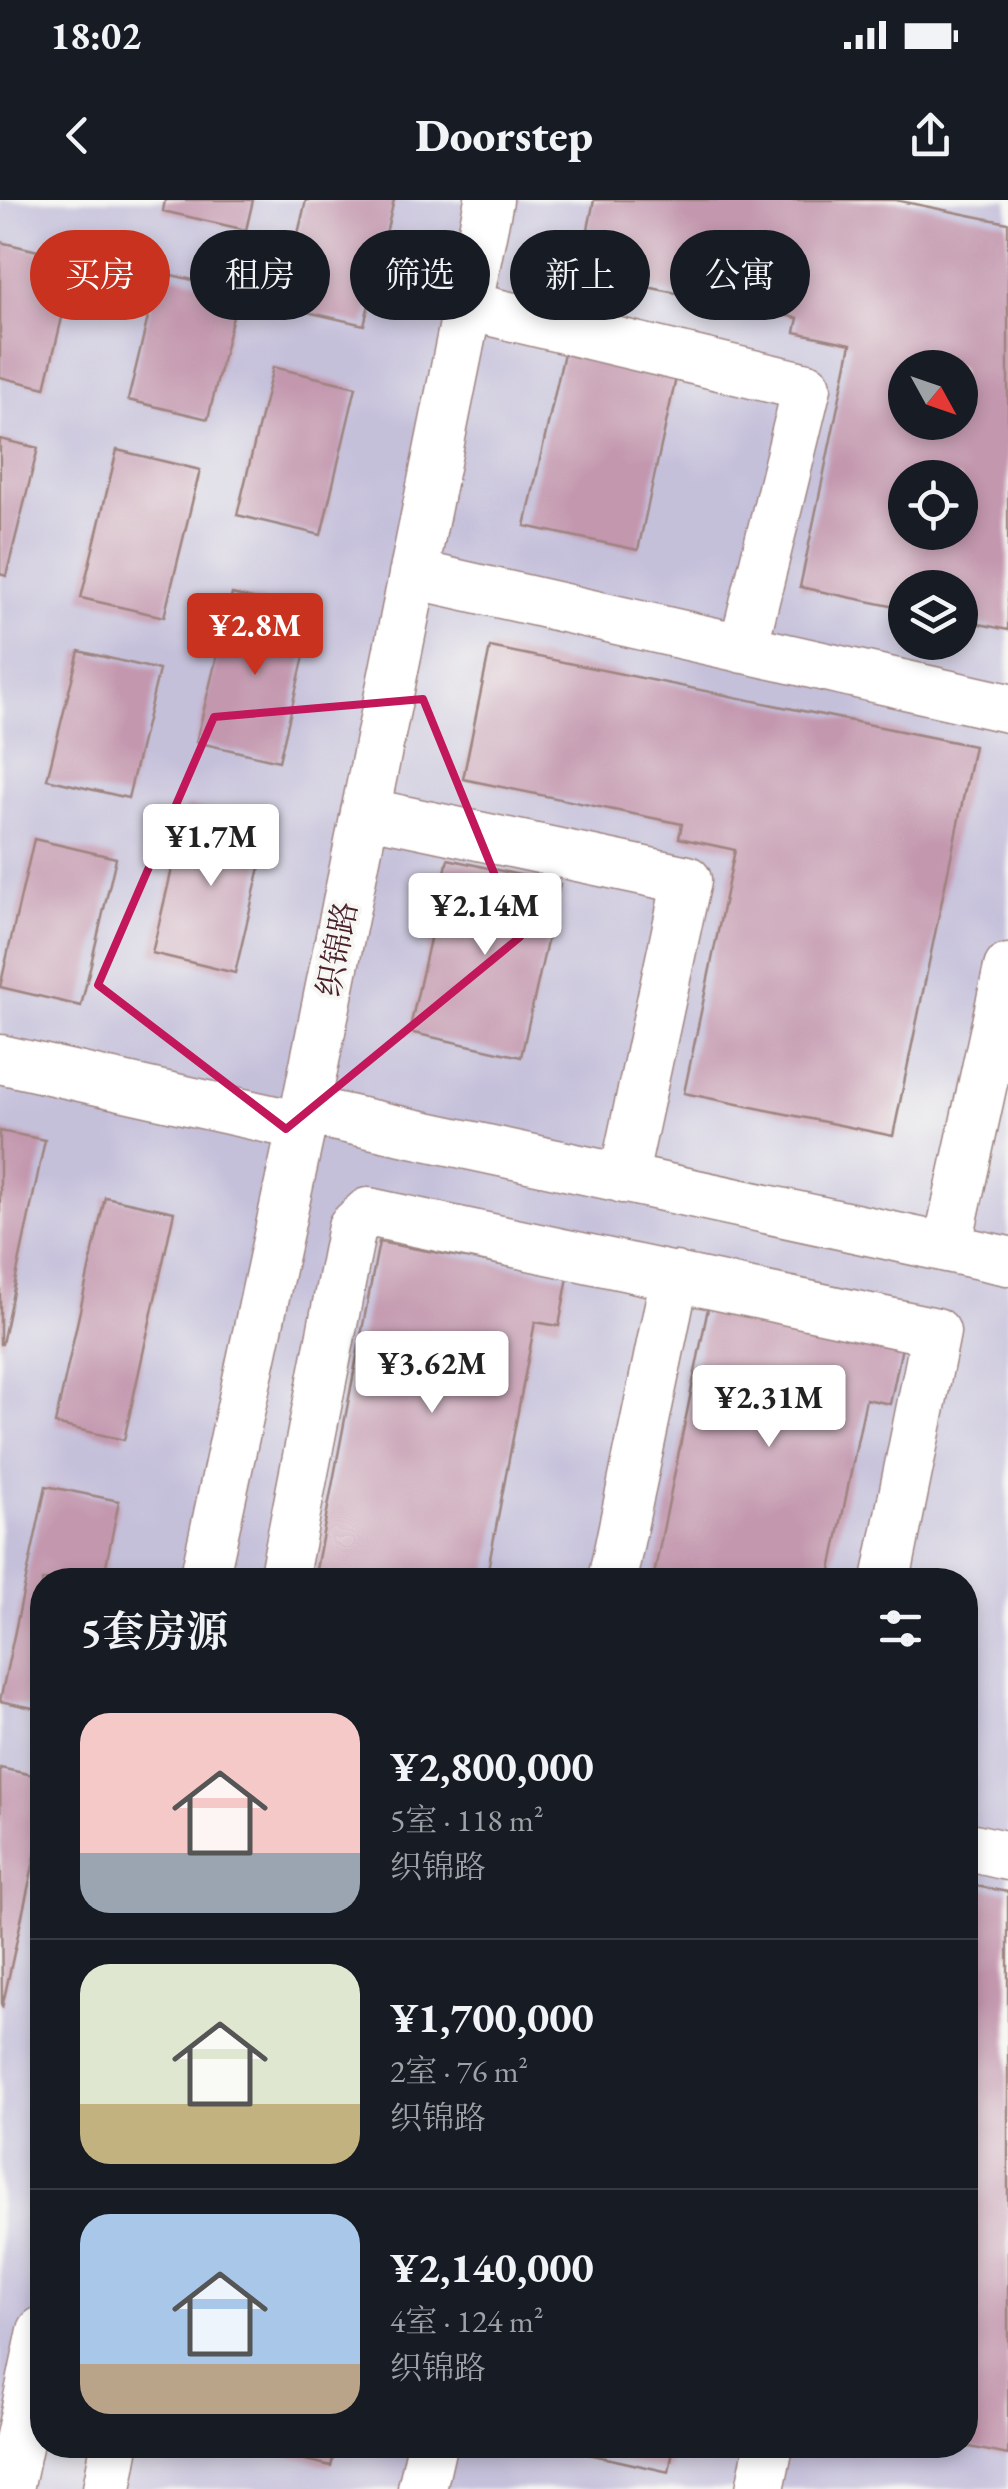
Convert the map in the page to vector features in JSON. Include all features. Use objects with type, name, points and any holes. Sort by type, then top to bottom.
[{"type":"street","name":"织锦路","points":[[482,230],[488,200]]},
{"type":"street","points":[[490,311],[807,386],[743,649]]},
{"type":"street","name":"织锦路","points":[[207,1568],[303,1118],[464,320]]},
{"type":"street","points":[[413,574],[1008,708]]},
{"type":"street","points":[[365,812],[687,880],[623,1179]]},
{"type":"street","points":[[947,1248],[1008,968]]},
{"type":"street","points":[[0,1059],[623,1179],[1008,1261]]},
{"type":"street","points":[[286,1568],[352,1227],[368,1212],[936,1332],[888,1568]]},
{"type":"street","points":[[614,1568],[675,1276]]},
{"type":"street","points":[[978,1849],[1008,1856]]},
{"type":"street","points":[[9,2489],[30,2388]]},
{"type":"street","points":[[107,2489],[113,2458]]},
{"type":"street","points":[[422,2489],[429,2458]]},
{"type":"street","points":[[760,2489],[766,2458]]},
{"type":"highlighted area","points":[[423,699],[520,937],[286,1129],[98,985],[214,717]]},
{"type":"shaded area","points":[[0,200],[1008,200],[1008,2489],[0,2489]]},
{"type":"building","points":[[165,200],[253,200],[246,230],[163,211]]},
{"type":"building","points":[[306,200],[394,200],[387,230],[350,230],[350,320],[365,320],[364,325],[330,317],[330,230],[299,230]]},
{"type":"building","points":[[594,200],[895,200],[1008,223],[1008,630],[978,624],[978,570],[888,570],[888,605],[800,587],[851,344],[795,332],[798,320],[810,320],[810,230],[670,230],[670,292],[650,288],[650,230],[588,230]]},
{"type":"building","points":[[0,242],[30,249],[30,320],[61,320],[45,388],[0,377]]},
{"type":"building","points":[[170,275],[190,279],[190,320],[232,320],[208,419],[128,400],[147,320],[170,320]]},
{"type":"building","points":[[564,353],[676,378],[638,550],[525,526]]},
{"type":"building","points":[[273,367],[356,387],[321,535],[237,515]]},
{"type":"building","points":[[0,439],[38,448],[6,576],[0,574]]},
{"type":"building","points":[[117,450],[200,470],[164,617],[81,598]]},
{"type":"building","points":[[232,594],[314,614],[279,761],[196,742]]},
{"type":"building","points":[[490,647],[974,746],[893,1136],[684,1093],[735,850],[679,838],[682,824],[463,779]]},
{"type":"building","points":[[79,651],[159,670],[128,798],[47,779]]},
{"type":"building","points":[[187,806],[270,825],[235,973],[152,953]]},
{"type":"building","points":[[34,839],[116,858],[81,1006],[0,987]]},
{"type":"building","points":[[448,859],[560,884],[521,1057],[409,1032]]},
{"type":"building","points":[[0,1131],[45,1140],[2,1344],[0,1344]]},
{"type":"building","points":[[105,1197],[174,1212],[124,1440],[55,1424]]},
{"type":"building","points":[[379,1242],[568,1277],[559,1326],[535,1322],[488,1568],[316,1568]]},
{"type":"building","points":[[708,1308],[902,1347],[890,1404],[866,1399],[831,1568],[655,1568]]},
{"type":"building","points":[[46,1486],[119,1501],[105,1568],[30,1568],[30,1707],[0,1701]]},
{"type":"building","points":[[0,1768],[30,1774],[30,1879],[2,2008]]},
{"type":"building","points":[[978,1886],[1008,1892],[1008,2455],[978,2449]]},
{"type":"building","points":[[297,2458],[333,2458],[331,2466]]},
{"type":"building","points":[[606,2458],[672,2458],[669,2472]]}]
